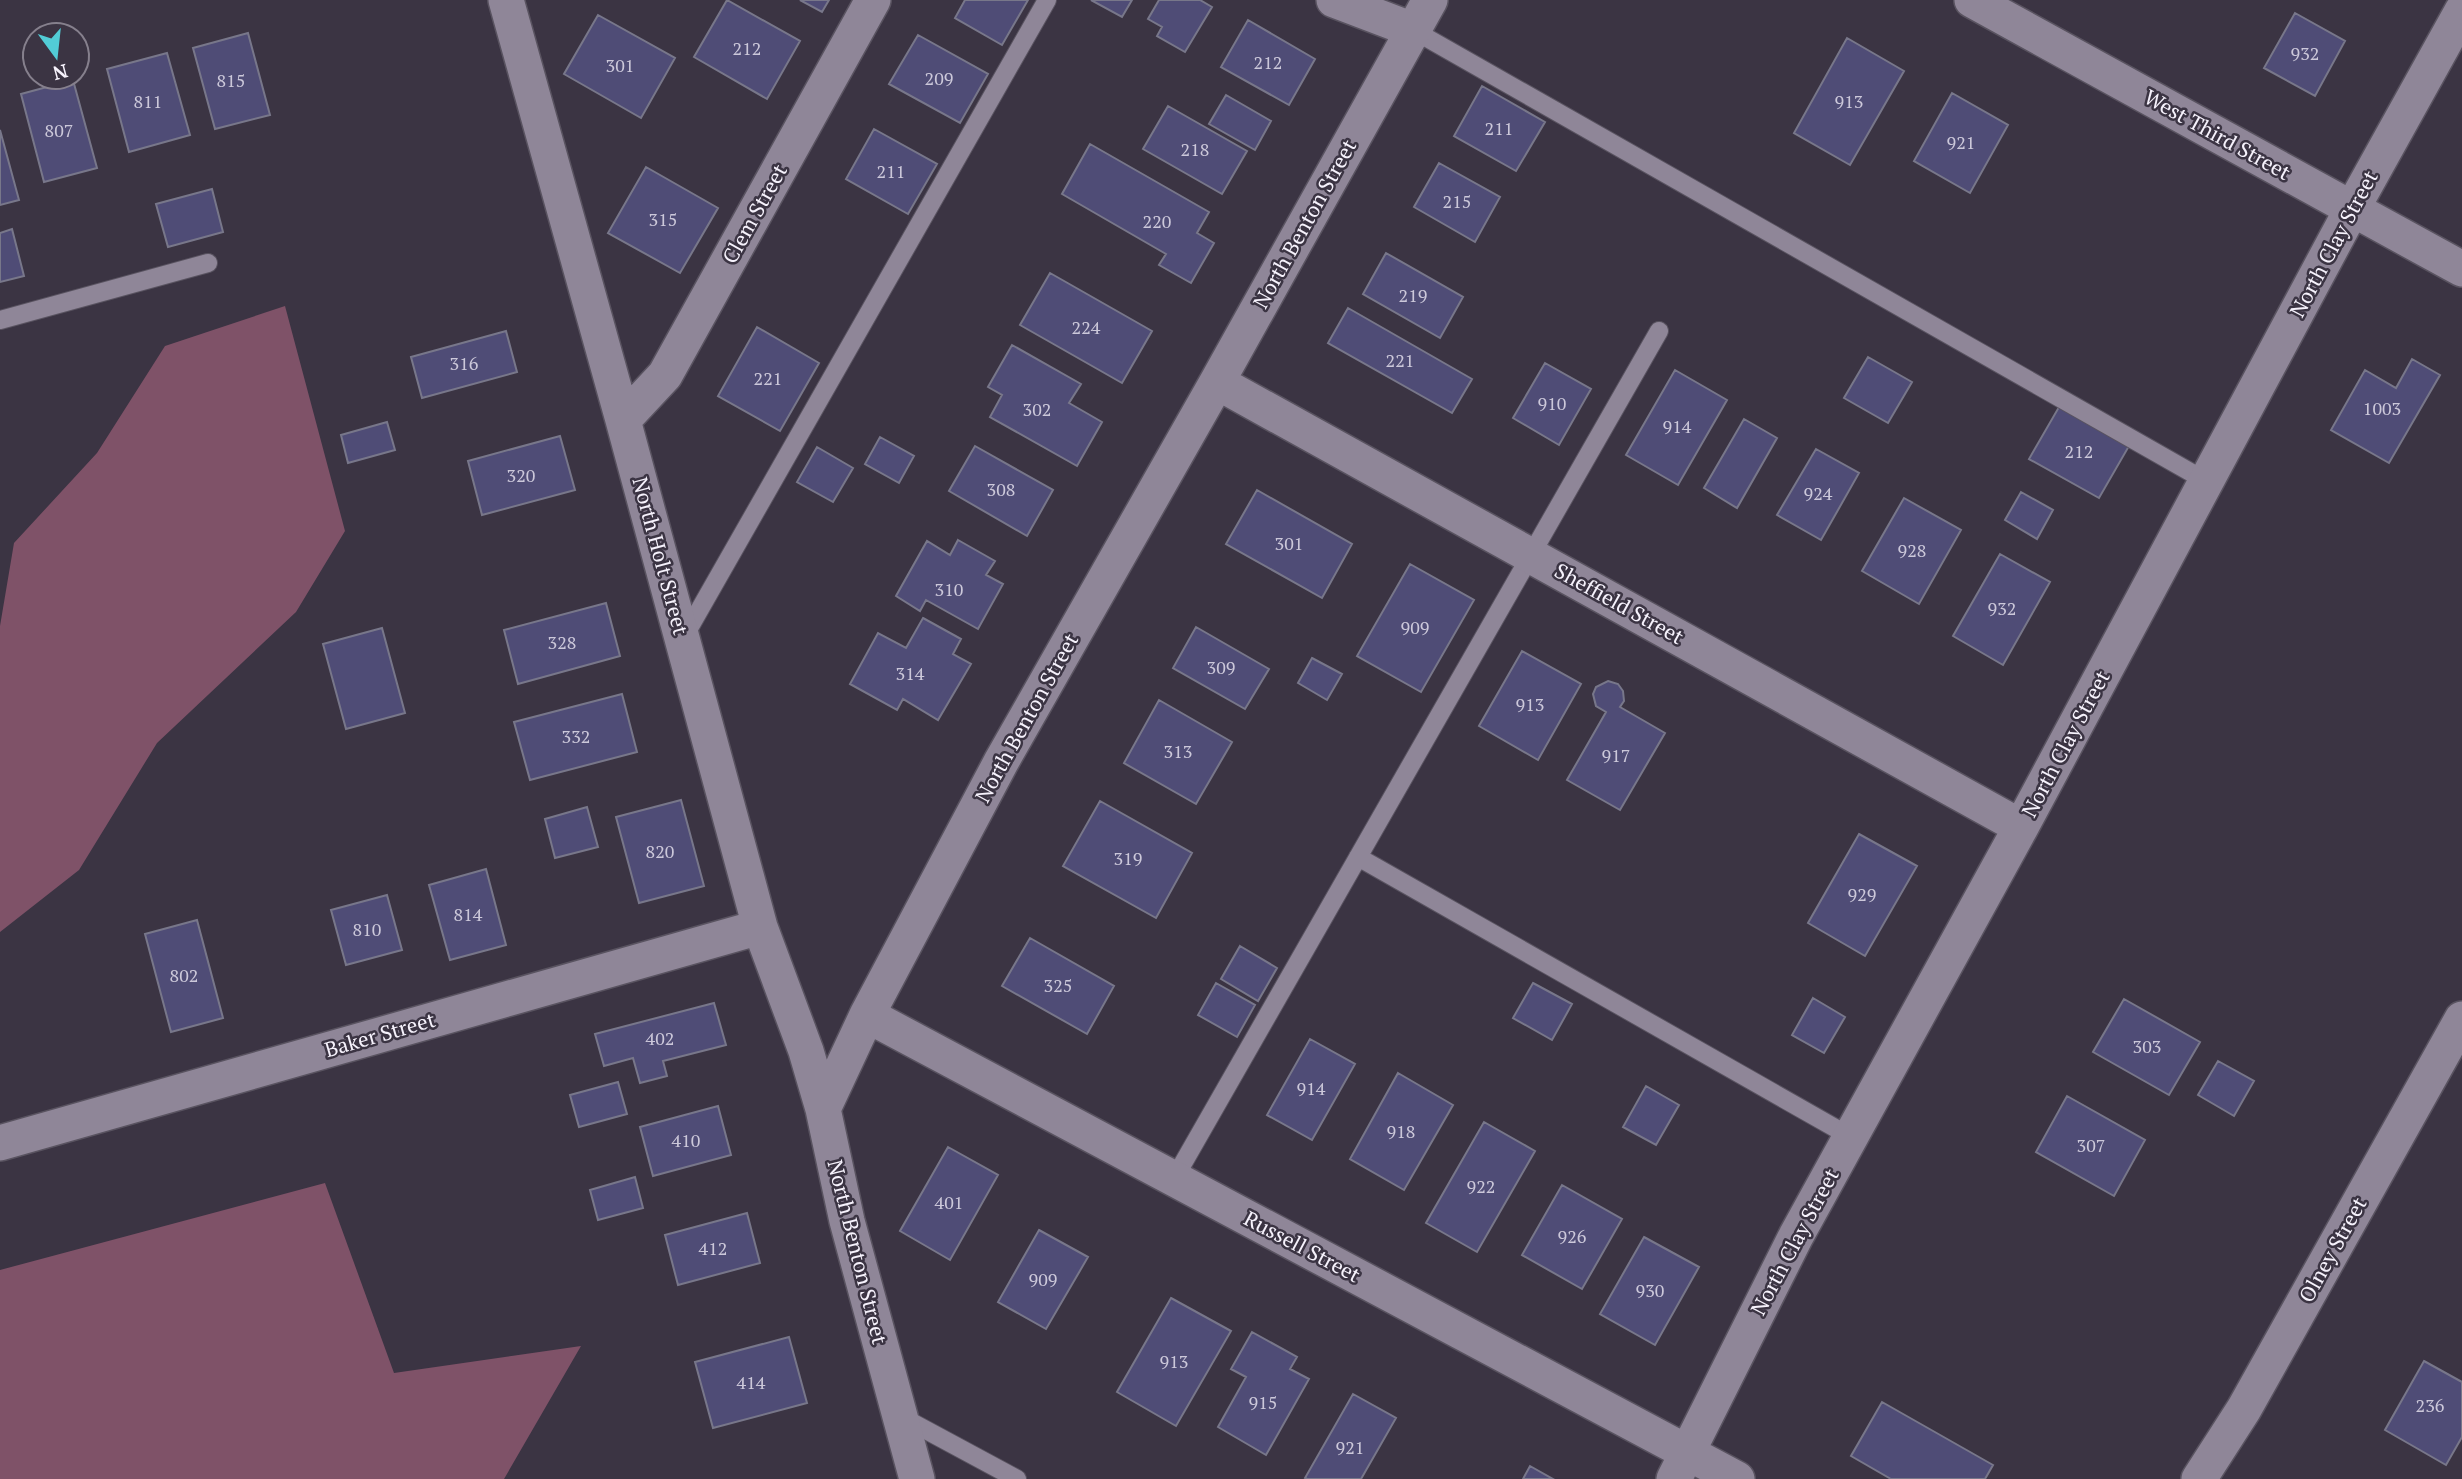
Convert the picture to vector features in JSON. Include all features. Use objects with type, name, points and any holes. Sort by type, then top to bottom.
[{"type":"street","name":"North Holt Street","points":[[506,0],[623,419],[760,928],[806,1051],[823,1109]]},
{"type":"street","name":"Clem Street","points":[[623,419],[666,375],[873,0]]},
{"type":"street","points":[[1334,0],[1413,30]]},
{"type":"street","name":"North Benton Street","points":[[917,1479],[847,1221],[823,1109],[867,1015],[1001,762],[1430,0]]},
{"type":"street","name":"West Third Street","points":[[1972,0],[2462,269]]},
{"type":"street","name":"North Clay Street","points":[[1680,1466],[1796,1236],[2021,827],[2352,209],[2462,11]]},
{"type":"street","name":"Sheffield Street","points":[[1217,382],[2021,827]]},
{"type":"street","name":"Baker Street","points":[[0,1143],[760,928]]},
{"type":"street","name":"Russell Street","points":[[867,1015],[1174,1179],[1680,1466],[1737,1479]]},
{"type":"street","name":"Olney Street","points":[[2199,1479],[2244,1409],[2462,1019]]},
{"type":"lane","points":[[682,640],[1047,0]]},
{"type":"lane","points":[[1413,30],[2206,481]]},
{"type":"lane","points":[[0,320],[208,263]]},
{"type":"lane","points":[[1174,1179],[1659,331]]},
{"type":"lane","points":[[1359,857],[1851,1137]]},
{"type":"lane","points":[[900,1415],[1017,1479]]},
{"type":"shaded area","points":[[285,306],[345,531],[296,612],[157,743],[79,870],[0,932],[0,626],[14,543],[97,453],[165,346]]},
{"type":"shaded area","points":[[325,1183],[394,1373],[581,1346],[504,1479],[0,1479],[0,1270]]},
{"type":"building","points":[[727,0],[800,41],[767,99],[694,57]]},
{"type":"building","points":[[800,0],[829,0],[822,12]]},
{"type":"building","points":[[965,0],[1028,0],[1002,45],[955,18]]},
{"type":"building","points":[[1091,0],[1132,0],[1122,17]]},
{"type":"building","points":[[1159,0],[1200,0],[1212,7],[1185,52],[1157,36],[1162,27],[1148,19]]},
{"type":"building","points":[[2295,13],[2345,41],[2315,96],[2264,68]]},
{"type":"building","points":[[598,15],[675,58],[641,118],[564,74]]},
{"type":"building","points":[[1248,20],[1315,59],[1289,105],[1221,67]]},
{"type":"building","points":[[248,33],[270,115],[215,129],[193,48]]},
{"type":"building","points":[[918,35],[988,74],[960,123],[889,84]]},
{"type":"building","points":[[1847,38],[1904,71],[1850,165],[1794,133]]},
{"type":"building","points":[[167,53],[190,135],[129,152],[107,69]]},
{"type":"building","points":[[1482,86],[1545,122],[1516,171],[1454,136]]},
{"type":"building","points":[[32,91],[76,91],[97,168],[44,182],[21,94]]},
{"type":"building","points":[[1952,93],[2008,125],[1970,193],[1914,161]]},
{"type":"building","points":[[1226,95],[1271,121],[1255,150],[1209,124]]},
{"type":"building","points":[[1168,106],[1247,151],[1222,194],[1143,149]]},
{"type":"building","points":[[874,129],[937,164],[908,214],[846,179]]},
{"type":"building","points":[[0,130],[19,200],[0,205]]},
{"type":"building","points":[[1090,144],[1209,212],[1197,233],[1214,243],[1191,283],[1159,265],[1166,254],[1062,194]]},
{"type":"building","points":[[1439,163],[1500,197],[1475,242],[1414,207]]},
{"type":"building","points":[[646,167],[718,208],[680,273],[608,233]]},
{"type":"building","points":[[212,189],[223,232],[168,247],[156,204]]},
{"type":"building","points":[[12,229],[24,276],[0,282],[0,233]]},
{"type":"building","points":[[1386,253],[1463,297],[1440,338],[1363,294]]},
{"type":"building","points":[[1050,273],[1152,331],[1122,383],[1020,325]]},
{"type":"building","points":[[1348,308],[1472,379],[1452,413],[1328,343]]},
{"type":"building","points":[[757,327],[819,363],[780,431],[718,396]]},
{"type":"building","points":[[506,331],[517,372],[422,398],[411,357]]},
{"type":"building","points":[[1012,345],[1081,384],[1069,403],[1102,422],[1077,466],[990,417],[1002,395],[988,387]]},
{"type":"building","points":[[1868,357],[1912,382],[1888,423],[1844,398]]},
{"type":"building","points":[[2412,359],[2440,375],[2389,463],[2331,430],[2365,370],[2396,388]]},
{"type":"building","points":[[1545,363],[1591,389],[1559,445],[1513,418]]},
{"type":"building","points":[[1675,370],[1727,400],[1678,485],[1626,455]]},
{"type":"building","points":[[2059,407],[2129,446],[2099,498],[2029,459]]},
{"type":"building","points":[[1744,419],[1777,438],[1737,508],[1704,488]]},
{"type":"building","points":[[387,422],[395,450],[348,463],[341,435]]},
{"type":"building","points":[[560,436],[575,490],[482,515],[468,461]]},
{"type":"building","points":[[880,437],[914,456],[899,483],[865,464]]},
{"type":"building","points":[[975,446],[1053,490],[1027,536],[949,491]]},
{"type":"building","points":[[817,447],[853,468],[833,502],[797,482]]},
{"type":"building","points":[[1816,449],[1859,473],[1821,540],[1777,515]]},
{"type":"building","points":[[1257,490],[1352,544],[1322,598],[1226,544]]},
{"type":"building","points":[[2021,492],[2053,510],[2037,539],[2005,520]]},
{"type":"building","points":[[1904,498],[1961,530],[1919,604],[1862,571]]},
{"type":"building","points":[[958,540],[995,561],[986,575],[1003,584],[978,629],[926,600],[920,611],[896,596],[927,541],[950,555]]},
{"type":"building","points":[[2000,554],[2050,582],[2003,665],[1953,636]]},
{"type":"building","points":[[1410,564],[1474,600],[1421,692],[1357,656]]},
{"type":"building","points":[[606,603],[620,656],[518,684],[504,630]]},
{"type":"building","points":[[923,618],[961,639],[953,654],[971,664],[938,720],[903,699],[897,710],[850,684],[878,633],[906,648]]},
{"type":"building","points":[[1196,627],[1269,669],[1245,709],[1173,668]]},
{"type":"building","points":[[382,628],[405,713],[346,729],[323,644]]},
{"type":"building","points":[[1522,651],[1581,684],[1538,760],[1479,726]]},
{"type":"building","points":[[1312,658],[1342,674],[1327,700],[1298,683]]},
{"type":"building","points":[[1608,681],[1618,684],[1623,691],[1624,701],[1620,707],[1665,733],[1620,810],[1567,780],[1606,712],[1596,706],[1593,694],[1596,687]]},
{"type":"building","points":[[622,694],[637,752],[530,780],[514,722]]},
{"type":"building","points":[[1159,700],[1232,742],[1196,804],[1124,763]]},
{"type":"building","points":[[681,800],[704,886],[639,903],[616,817]]},
{"type":"building","points":[[1100,801],[1192,853],[1156,918],[1063,866]]},
{"type":"building","points":[[587,807],[598,847],[555,858],[545,819]]},
{"type":"building","points":[[1859,834],[1917,866],[1865,956],[1808,923]]},
{"type":"building","points":[[486,869],[506,945],[450,960],[429,885]]},
{"type":"building","points":[[387,895],[402,950],[346,965],[331,910]]},
{"type":"building","points":[[197,920],[223,1018],[171,1032],[145,934]]},
{"type":"building","points":[[1030,938],[1114,986],[1087,1034],[1002,986]]},
{"type":"building","points":[[1240,946],[1277,968],[1258,1001],[1221,979]]},
{"type":"building","points":[[1216,983],[1255,1005],[1237,1037],[1198,1015]]},
{"type":"building","points":[[1533,983],[1572,1004],[1552,1040],[1513,1018]]},
{"type":"building","points":[[1813,998],[1845,1017],[1824,1053],[1792,1035]]},
{"type":"building","points":[[2124,999],[2200,1042],[2169,1095],[2093,1052]]},
{"type":"building","points":[[714,1003],[726,1045],[663,1061],[667,1076],[640,1083],[633,1058],[604,1066],[595,1034]]},
{"type":"building","points":[[1310,1039],[1355,1064],[1312,1140],[1267,1115]]},
{"type":"building","points":[[2218,1061],[2254,1081],[2234,1116],[2198,1095]]},
{"type":"building","points":[[1398,1073],[1453,1105],[1404,1190],[1350,1159]]},
{"type":"building","points":[[618,1082],[627,1114],[579,1127],[570,1095]]},
{"type":"building","points":[[1646,1086],[1679,1105],[1656,1145],[1623,1127]]},
{"type":"building","points":[[2067,1096],[2145,1140],[2114,1196],[2036,1152]]},
{"type":"building","points":[[718,1106],[731,1155],[653,1176],[640,1127]]},
{"type":"building","points":[[1484,1122],[1535,1151],[1477,1252],[1426,1223]]},
{"type":"building","points":[[948,1147],[998,1175],[950,1260],[900,1231]]},
{"type":"building","points":[[635,1177],[643,1208],[598,1220],[590,1190]]},
{"type":"building","points":[[1562,1185],[1622,1219],[1582,1289],[1522,1255]]},
{"type":"building","points":[[747,1213],[760,1263],[678,1285],[665,1235]]},
{"type":"building","points":[[1039,1230],[1088,1257],[1046,1329],[998,1302]]},
{"type":"building","points":[[1644,1237],[1699,1267],[1655,1345],[1600,1314]]},
{"type":"building","points":[[1171,1298],[1231,1331],[1176,1426],[1117,1392]]},
{"type":"building","points":[[1252,1332],[1297,1357],[1290,1369],[1309,1379],[1266,1455],[1218,1427],[1246,1377],[1231,1369]]},
{"type":"building","points":[[789,1337],[807,1403],[713,1428],[695,1362]]},
{"type":"building","points":[[2424,1361],[2462,1382],[2462,1437],[2446,1465],[2385,1430]]},
{"type":"building","points":[[1353,1394],[1396,1418],[1361,1479],[1305,1478]]},
{"type":"building","points":[[1882,1402],[1993,1465],[1985,1479],[1891,1479],[1851,1456]]},
{"type":"building","points":[[1530,1466],[1553,1479],[1523,1479]]}]
